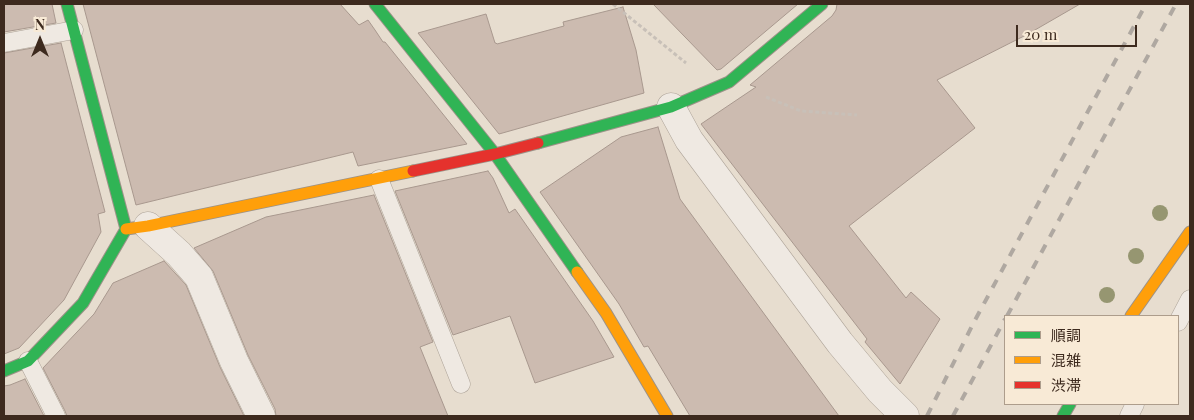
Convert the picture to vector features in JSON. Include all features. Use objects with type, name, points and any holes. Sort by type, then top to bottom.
[{"type":"street","points":[[67,4],[137,227],[179,254],[199,277],[234,361],[261,416]]},
{"type":"street","points":[[375,4],[495,154],[606,313],[667,416]]},
{"type":"street","points":[[4,371],[28,361],[83,303],[137,227],[495,154],[671,107],[729,82],[822,4]]},
{"type":"street","points":[[671,107],[689,140],[840,343],[880,391],[905,416]]},
{"type":"street","points":[[1132,315],[1190,232]]},
{"type":"street","points":[[1063,416],[1069,405]]},
{"type":"lane","points":[[4,43],[74,30]]},
{"type":"lane","points":[[379,179],[461,384]]},
{"type":"lane","points":[[1179,320],[1190,299]]},
{"type":"lane","points":[[28,361],[56,416]]},
{"type":"path","points":[[613,4],[716,87]]},
{"type":"path","points":[[729,82],[801,111],[857,115]]},
{"type":"building","points":[[4,4],[52,4],[56,23],[4,32]]},
{"type":"building","points":[[83,4],[340,4],[359,25],[368,20],[383,42],[385,42],[467,144],[358,166],[353,152],[136,205]]},
{"type":"building","points":[[653,4],[798,4],[721,69],[717,70]]},
{"type":"building","points":[[837,4],[1080,4],[1028,34],[937,80],[975,128],[849,226],[906,298],[911,292],[940,319],[900,384],[865,342],[867,339],[701,124],[756,87],[750,85],[832,16]]},
{"type":"building","points":[[623,7],[636,50],[644,93],[499,134],[418,33],[486,14],[495,43],[497,44],[564,26],[563,22]]},
{"type":"building","points":[[61,43],[105,212],[98,214],[101,232],[64,300],[19,348],[4,354],[4,53]]},
{"type":"building","points":[[658,127],[680,199],[839,416],[690,416],[648,346],[644,347],[619,304],[540,192],[621,137]]},
{"type":"building","points":[[488,171],[509,213],[515,209],[593,321],[614,357],[535,383],[510,316],[453,335],[395,191]]},
{"type":"building","points":[[374,195],[433,342],[420,347],[448,416],[276,416],[275,409],[248,355],[213,271],[194,248],[266,217]]},
{"type":"building","points":[[164,261],[186,285],[220,367],[244,416],[67,416],[43,368],[94,314],[113,283]]},
{"type":"building","points":[[25,379],[44,416],[4,416],[4,386]]},
{"type":"railway","points":[[927,416],[974,322],[1146,4]]},
{"type":"railway","points":[[1008,315],[1176,4]]},
{"type":"railway","points":[[953,416],[1004,321]]},
{"type":"traffic: fast","points":[[4,371],[28,361],[83,303],[126,229],[67,4]]},
{"type":"traffic: fast","points":[[375,4],[495,154],[577,272]]},
{"type":"traffic: fast","points":[[538,143],[671,107],[729,82],[822,4]]},
{"type":"traffic: fast","points":[[1063,416],[1069,405]]},
{"type":"traffic: slow","points":[[126,229],[413,171]]},
{"type":"traffic: slow","points":[[1132,315],[1190,232]]},
{"type":"traffic: slow","points":[[577,272],[606,313],[667,416]]},
{"type":"traffic: jam","points":[[413,171],[538,143]]}]
